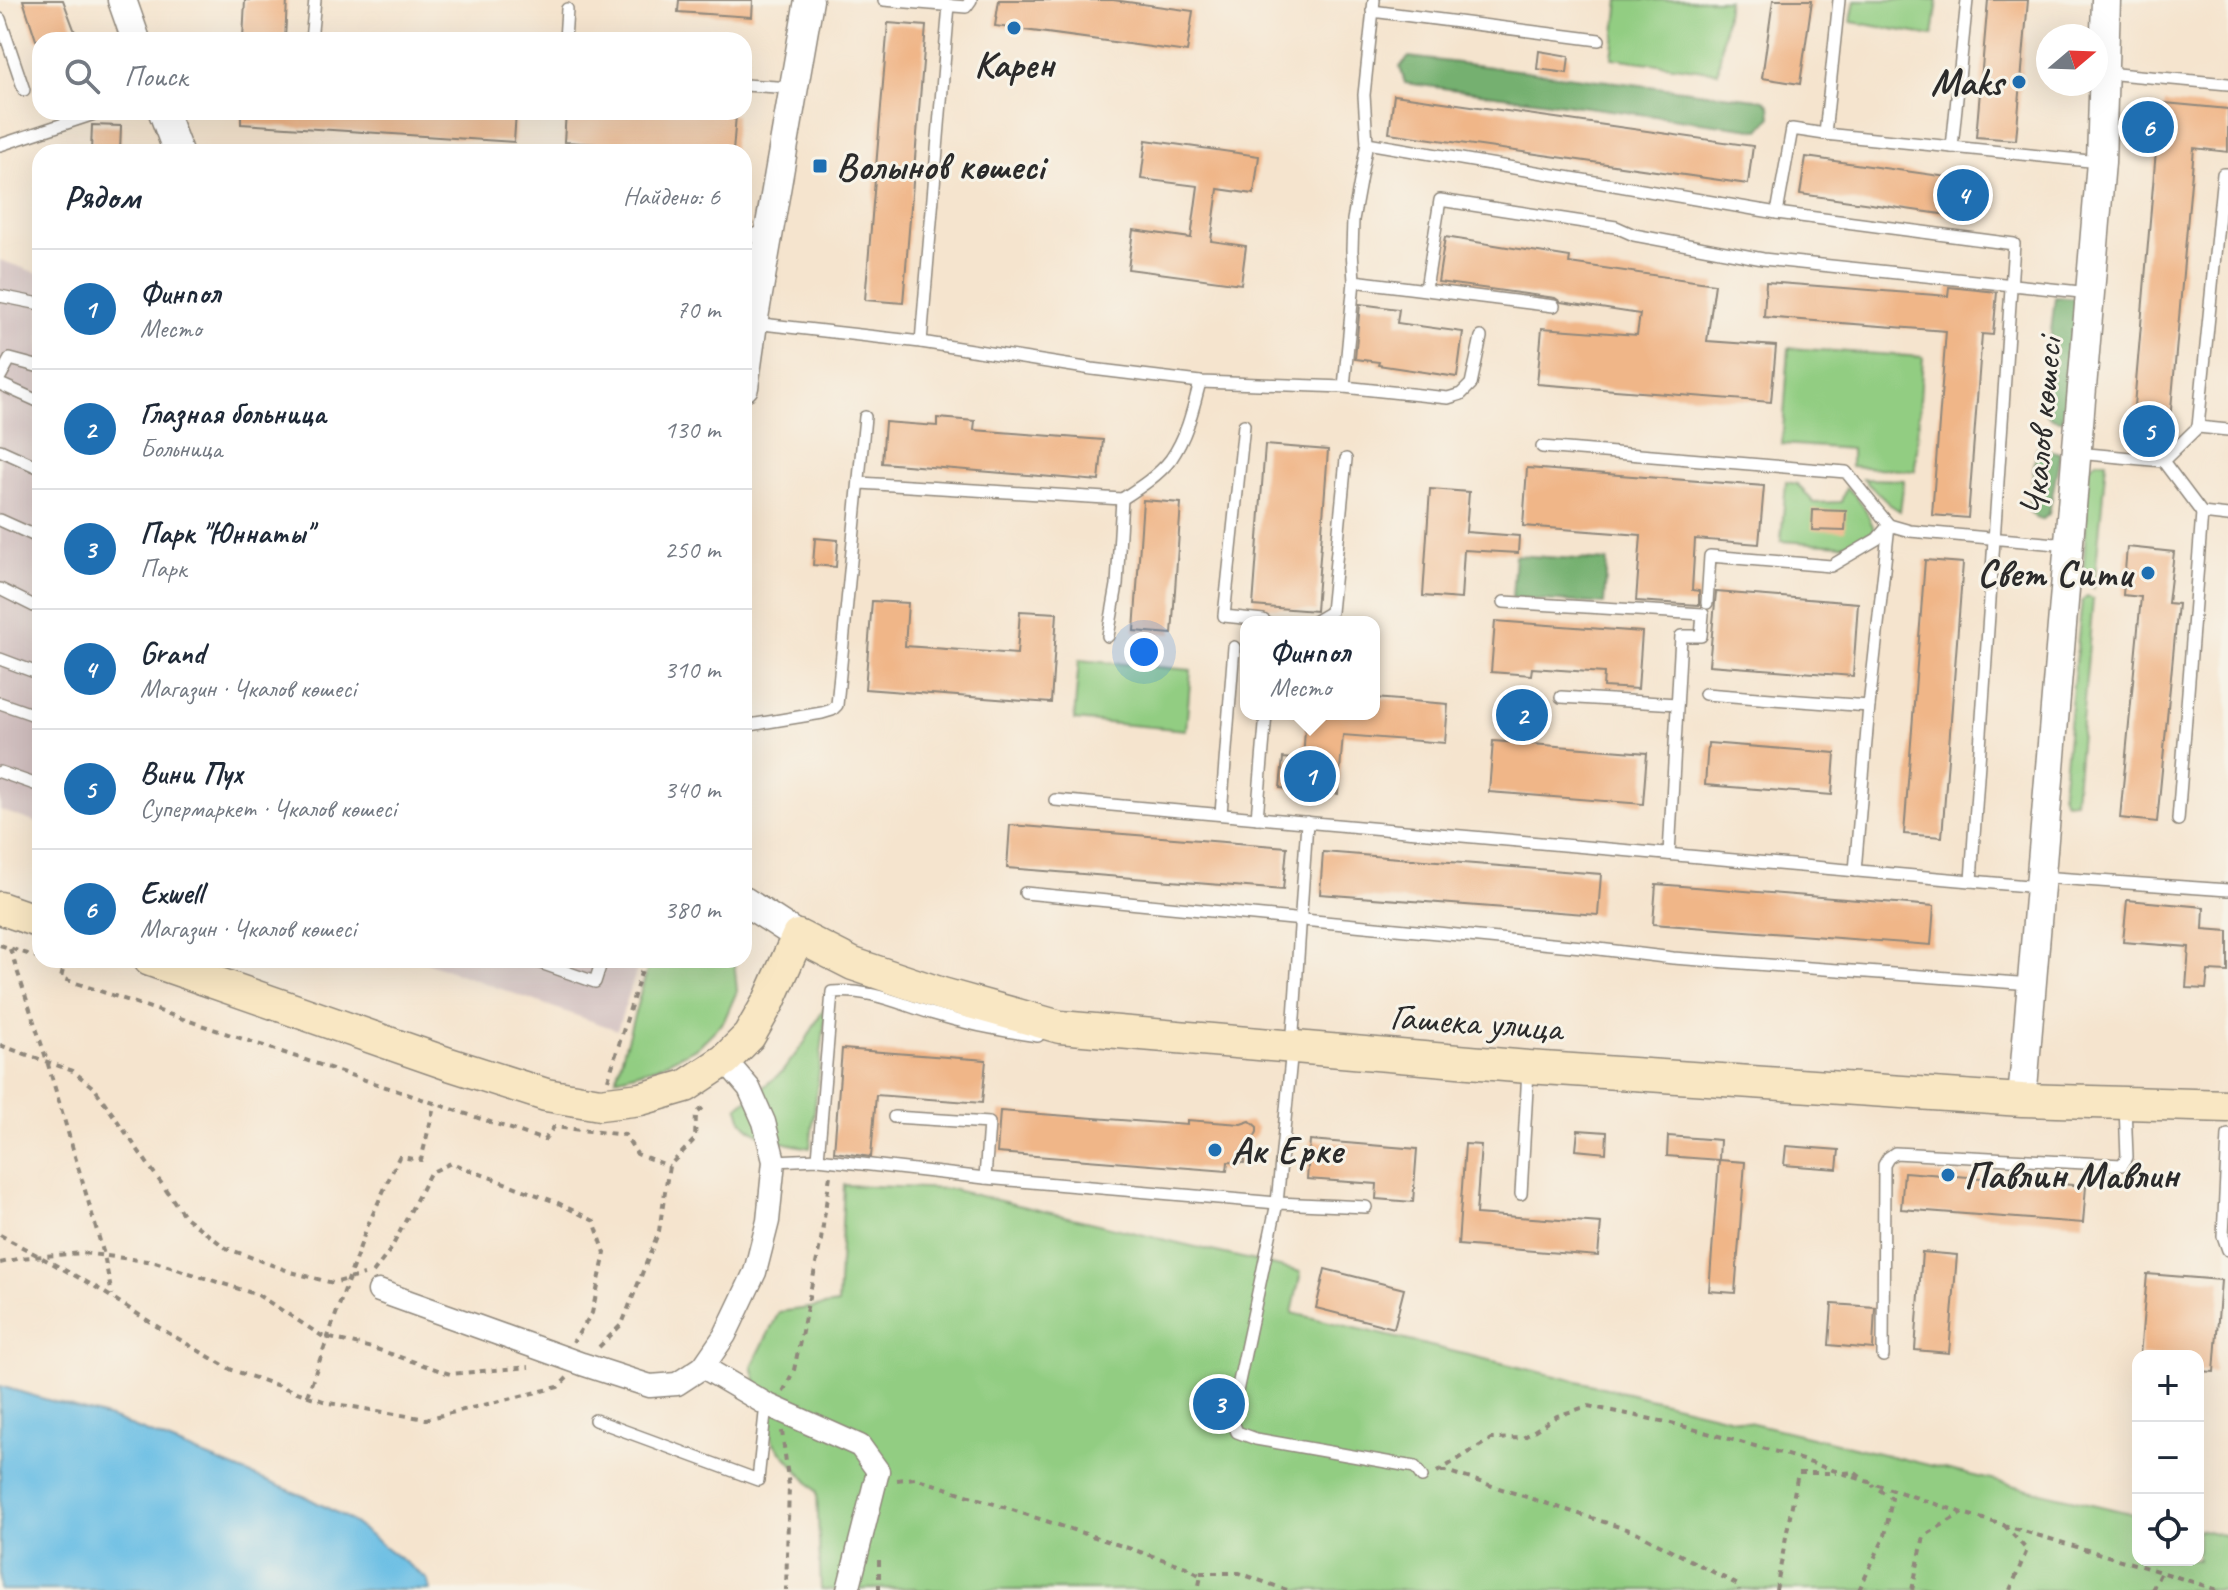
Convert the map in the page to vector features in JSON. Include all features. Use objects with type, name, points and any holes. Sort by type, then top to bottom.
[{"type":"main road","points":[[0,908],[32,919]]},
{"type":"main road","name":"Гашека улица","points":[[798,936],[853,964],[942,994],[1060,1027],[1283,1057],[1528,1067],[2022,1100],[2228,1106]]},
{"type":"main road","points":[[173,968],[546,1095],[600,1104],[641,1099],[686,1086],[725,1060],[749,1036],[769,1001],[798,936]]},
{"type":"street","points":[[122,0],[133,32]]},
{"type":"street","points":[[752,330],[756,234],[794,88],[809,0]]},
{"type":"street","name":"Чкалов көшесі","points":[[2106,0],[2106,24]]},
{"type":"street","name":"Чкалов көшесі","points":[[2022,1100],[2101,162],[2104,96]]},
{"type":"street","points":[[166,120],[175,144]]},
{"type":"street","name":"Гашека улица","points":[[752,906],[798,936]]},
{"type":"street","points":[[379,1291],[650,1386],[677,1384],[703,1367],[725,1335],[755,1272],[768,1221],[774,1161],[764,1122],[749,1088],[725,1060]]},
{"type":"street","points":[[703,1367],[773,1407],[860,1446],[878,1471],[848,1590]]},
{"type":"lane","points":[[312,32],[315,0]]},
{"type":"lane","points":[[884,0],[966,7],[971,0]]},
{"type":"lane","points":[[1825,134],[1839,0]]},
{"type":"lane","points":[[1952,147],[1967,0]]},
{"type":"lane","points":[[921,342],[949,5]]},
{"type":"lane","points":[[1344,387],[1354,281],[1353,220],[1367,143],[1364,95],[1373,6],[1599,40]]},
{"type":"lane","points":[[566,32],[567,9]]},
{"type":"lane","points":[[0,19],[24,90]]},
{"type":"lane","points":[[2108,73],[2228,84]]},
{"type":"lane","points":[[752,85],[794,88]]},
{"type":"lane","points":[[0,145],[76,120]]},
{"type":"lane","points":[[1777,213],[1792,129],[2101,162]]},
{"type":"lane","points":[[1367,143],[1777,213],[2014,244],[1971,881]]},
{"type":"lane","points":[[2163,461],[2198,427],[2223,174],[2228,174]]},
{"type":"lane","points":[[1426,289],[1440,200],[1616,227],[1634,235],[1763,259],[2090,293]]},
{"type":"lane","points":[[1354,281],[1554,306]]},
{"type":"lane","points":[[0,296],[32,302]]},
{"type":"lane","points":[[753,323],[921,342],[1092,369],[1200,382],[1344,387],[1448,398],[1461,394],[1471,384],[1481,337]]},
{"type":"lane","points":[[0,377],[10,359],[32,365]]},
{"type":"lane","points":[[860,483],[1122,499],[1170,460],[1189,423],[1200,382]]},
{"type":"lane","points":[[0,384],[32,398]]},
{"type":"lane","points":[[752,725],[822,713],[837,705],[865,417]]},
{"type":"lane","points":[[1240,618],[1224,616],[1244,425]]},
{"type":"lane","points":[[2198,427],[2228,430]]},
{"type":"lane","points":[[1542,447],[1846,472],[1889,525],[1910,531],[2069,545]]},
{"type":"lane","points":[[0,450],[32,464]]},
{"type":"lane","points":[[2077,453],[2163,461],[2202,513],[2178,820]]},
{"type":"lane","points":[[1324,616],[1331,612],[1346,459]]},
{"type":"lane","points":[[1108,636],[1117,585],[1122,499]]},
{"type":"lane","points":[[2202,513],[2228,516]]},
{"type":"lane","points":[[0,520],[32,534]]},
{"type":"lane","points":[[1707,603],[1710,556],[1831,566],[1877,539],[1889,525]]},
{"type":"lane","points":[[1855,871],[1889,525]]},
{"type":"lane","points":[[0,589],[32,605]]},
{"type":"lane","points":[[1504,602],[1703,614],[1701,636],[1681,636],[1669,854]]},
{"type":"lane","points":[[1221,814],[1234,647]]},
{"type":"lane","points":[[0,659],[32,671]]},
{"type":"lane","points":[[1705,694],[1869,706]]},
{"type":"lane","points":[[1561,697],[1677,704]]},
{"type":"lane","points":[[0,703],[32,714]]},
{"type":"lane","points":[[1257,818],[1265,720]]},
{"type":"lane","points":[[0,772],[32,783]]},
{"type":"lane","points":[[1055,800],[1971,881],[2228,890]]},
{"type":"lane","points":[[1307,822],[1283,1057],[1277,1203],[1233,1422],[1237,1432],[1256,1439],[1415,1467],[1421,1475]]},
{"type":"lane","points":[[1025,893],[1673,958],[2032,984]]},
{"type":"lane","points":[[555,968],[595,982],[599,968]]},
{"type":"lane","points":[[818,1159],[832,992],[848,990],[895,1000],[935,1014],[1015,1033],[1283,1057]]},
{"type":"lane","points":[[1521,1194],[1528,1067]]},
{"type":"lane","points":[[1883,1356],[1884,1165],[1888,1158],[1895,1153],[2122,1165],[2127,1157],[2125,1102]]},
{"type":"lane","points":[[894,1117],[989,1123],[985,1178]]},
{"type":"lane","points":[[2228,1135],[2223,1236],[2228,1250]]},
{"type":"lane","points":[[774,1161],[832,1160],[985,1178],[1277,1203],[1366,1207]]},
{"type":"lane","points":[[595,1420],[758,1480],[773,1407]]},
{"type":"path","points":[[0,945],[32,956]]},
{"type":"path","points":[[10,949],[47,1061],[104,1255],[112,1298]]},
{"type":"path","points":[[64,968],[61,978],[544,1140],[554,1127],[625,1135],[637,1154],[669,1166]]},
{"type":"path","points":[[600,1104],[642,968]]},
{"type":"path","points":[[0,1045],[73,1071],[95,1089],[185,1217],[226,1248],[291,1272],[333,1283],[373,1273],[391,1249],[430,1173],[451,1163],[556,1202],[594,1221],[605,1253],[592,1313],[571,1344],[547,1365],[450,1374],[376,1349],[327,1337],[258,1295],[155,1262],[82,1253],[21,1258],[0,1263]]},
{"type":"path","points":[[307,1396],[367,1227],[399,1157],[421,1160],[435,1103]]},
{"type":"path","points":[[786,1590],[789,1486],[773,1407],[794,1370],[821,1240],[832,1160]]},
{"type":"path","points":[[1437,1472],[1491,1439],[1523,1438],[1557,1416],[1588,1406],[1671,1423],[1840,1473]]},
{"type":"path","points":[[1421,1475],[1446,1471],[1638,1533],[1738,1585],[1739,1590]]},
{"type":"path","points":[[1776,1590],[1798,1473],[1854,1472],[1892,1498],[1885,1536],[1859,1590]]},
{"type":"path","points":[[885,1482],[915,1478],[1186,1567],[1201,1576],[1198,1590]]},
{"type":"path","points":[[1867,1482],[2218,1590]]},
{"type":"path","points":[[1912,1590],[1924,1536],[1963,1513]]},
{"type":"path","points":[[2003,1525],[2027,1550],[2010,1590]]},
{"type":"path","points":[[879,1553],[879,1590]]},
{"type":"path","points":[[2152,1590],[2161,1572]]},
{"type":"path","points":[[1197,1573],[1239,1573],[1287,1590]]},
{"type":"shaded area","points":[[0,260],[32,271],[32,821],[0,810]]},
{"type":"shaded area","points":[[443,968],[637,968],[617,1030]]},
{"type":"green space","points":[[1619,0],[1728,0],[1718,72],[1612,58]]},
{"type":"green space","points":[[1855,0],[1938,0],[1933,36],[1851,22]]},
{"type":"green space","points":[[1409,57],[1764,100],[1770,106],[1771,117],[1760,130],[1405,83],[1400,67]]},
{"type":"green space","points":[[2055,297],[2081,299],[2068,419],[2061,420],[2046,414],[2043,400]]},
{"type":"green space","points":[[1789,348],[1923,357],[1915,471],[1851,466],[1851,449],[1782,444]]},
{"type":"green space","points":[[2037,447],[2060,453],[2049,514],[2042,520],[2028,510]]},
{"type":"green space","points":[[2096,461],[2106,461],[2094,588],[2083,579],[2089,468]]},
{"type":"green space","points":[[1863,479],[1904,480],[1900,511],[1889,504]]},
{"type":"green space","points":[[1786,482],[1797,484],[1814,503],[1841,502],[1846,488],[1860,501],[1875,531],[1842,545],[1781,541]]},
{"type":"green space","points":[[1515,555],[1607,561],[1604,604],[1512,598]]},
{"type":"green space","points":[[2087,596],[2093,599],[2075,801],[2065,802],[2062,793],[2082,600]]},
{"type":"green space","points":[[1079,660],[1191,670],[1186,730],[1074,720]]},
{"type":"green space","points":[[648,968],[735,968],[737,991],[724,1021],[698,1047],[657,1067],[616,1078]]},
{"type":"green space","points":[[827,1003],[810,1148],[773,1140],[754,1132],[742,1120],[738,1107],[782,1072],[805,1042]]},
{"type":"green space","points":[[844,1185],[950,1189],[1301,1272],[1292,1313],[2132,1514],[2132,1566],[2204,1566],[2204,1530],[2228,1536],[2228,1590],[821,1590],[817,1492],[773,1442],[752,1366],[779,1312],[838,1304]]},
{"type":"water","points":[[0,1386],[116,1420],[306,1497],[347,1518],[427,1579],[430,1590],[0,1590]]},
{"type":"building","points":[[23,0],[63,0],[75,32],[33,32]]},
{"type":"building","points":[[245,0],[287,0],[285,32],[243,32]]},
{"type":"building","points":[[679,0],[753,0],[752,17],[678,12]]},
{"type":"building","points":[[999,0],[1113,0],[1193,11],[1187,52],[995,26]]},
{"type":"building","points":[[1773,0],[1812,0],[1800,84],[1762,78]]},
{"type":"building","points":[[1988,0],[2028,0],[2016,140],[1976,137]]},
{"type":"building","points":[[888,23],[926,26],[903,303],[865,300]]},
{"type":"building","points":[[1539,51],[1569,56],[1567,73],[1537,69]]},
{"type":"building","points":[[1394,95],[1753,146],[1748,184],[1389,133]]},
{"type":"building","points":[[2165,103],[2228,109],[2228,152],[2194,148],[2169,432],[2132,429],[2157,139],[2162,139]]},
{"type":"building","points":[[241,120],[515,120],[514,142],[241,124]]},
{"type":"building","points":[[565,120],[736,120],[734,144],[564,142]]},
{"type":"building","points":[[92,125],[121,126],[120,144],[91,144]]},
{"type":"building","points":[[1146,140],[1259,156],[1254,194],[1218,189],[1211,241],[1246,246],[1241,284],[1128,269],[1133,230],[1191,238],[1198,186],[1141,179]]},
{"type":"building","points":[[1806,157],[1976,181],[1970,218],[1800,194]]},
{"type":"building","points":[[1445,237],[1570,257],[1569,263],[1715,284],[1707,341],[1776,346],[1771,402],[1537,384],[1542,328],[1637,335],[1640,314],[1561,302],[1555,298],[1438,282]]},
{"type":"building","points":[[1766,282],[1948,296],[1949,287],[1997,292],[1993,335],[1982,334],[1968,518],[1932,515],[1946,331],[1764,317]]},
{"type":"building","points":[[1360,304],[1399,309],[1397,323],[1463,332],[1457,377],[1355,359]]},
{"type":"building","points":[[937,418],[975,421],[974,430],[1103,440],[1099,481],[882,463],[885,422],[937,426]]},
{"type":"building","points":[[1265,445],[1328,450],[1316,611],[1253,606]]},
{"type":"building","points":[[1527,468],[1764,486],[1759,544],[1695,539],[1692,590],[1699,591],[1699,605],[1636,601],[1641,535],[1523,526]]},
{"type":"building","points":[[1430,489],[1469,492],[1466,532],[1519,536],[1518,553],[1464,550],[1461,599],[1423,596]]},
{"type":"building","points":[[1143,500],[1181,503],[1172,634],[1134,631]]},
{"type":"building","points":[[1813,510],[1846,511],[1845,531],[1812,530]]},
{"type":"building","points":[[815,538],[838,540],[836,567],[813,565]]},
{"type":"building","points":[[2127,547],[2174,552],[2168,603],[2178,604],[2157,822],[2120,818],[2141,597],[2123,595]]},
{"type":"building","points":[[1925,560],[1963,563],[1942,837],[1904,834]]},
{"type":"building","points":[[1716,592],[1858,603],[1853,676],[1709,665]]},
{"type":"building","points":[[872,601],[908,603],[905,646],[1017,654],[1020,611],[1057,613],[1051,703],[865,689]]},
{"type":"building","points":[[1495,621],[1642,632],[1638,689],[1603,687],[1604,673],[1532,668],[1531,675],[1491,672]]},
{"type":"building","points":[[1380,698],[1448,704],[1445,743],[1343,735],[1338,794],[1280,788],[1283,758],[1303,760],[1306,720],[1380,720]]},
{"type":"building","points":[[1493,741],[1647,753],[1643,804],[1489,792]]},
{"type":"building","points":[[1708,743],[1835,753],[1832,795],[1705,785]]},
{"type":"building","points":[[1010,825],[1287,847],[1283,890],[1007,868]]},
{"type":"building","points":[[1323,852],[1601,874],[1598,915],[1320,894]]},
{"type":"building","points":[[1656,884],[1934,906],[1931,945],[1653,924]]},
{"type":"building","points":[[2127,900],[2204,907],[2203,929],[2228,931],[2228,972],[2208,971],[2206,989],[2186,988],[2189,947],[2123,942]]},
{"type":"building","points":[[842,1049],[986,1060],[982,1103],[876,1095],[871,1157],[834,1152]]},
{"type":"building","points":[[1000,1111],[1187,1125],[1187,1120],[1241,1124],[1250,1121],[1257,1127],[1257,1132],[1246,1142],[1244,1163],[1228,1162],[1227,1171],[997,1153]]},
{"type":"building","points":[[1578,1130],[1607,1132],[1606,1153],[1576,1150]]},
{"type":"building","points":[[1668,1136],[1720,1140],[1719,1160],[1667,1156]]},
{"type":"building","points":[[1310,1140],[1417,1149],[1413,1202],[1376,1199],[1377,1184],[1307,1179]]},
{"type":"building","points":[[1465,1144],[1481,1145],[1476,1214],[1601,1223],[1598,1256],[1458,1245]]},
{"type":"building","points":[[1786,1146],[1839,1150],[1837,1169],[1784,1165]]},
{"type":"building","points":[[1719,1160],[1745,1162],[1735,1293],[1709,1291]]},
{"type":"building","points":[[1904,1172],[2086,1186],[2083,1223],[1901,1209]]},
{"type":"building","points":[[1922,1252],[1957,1255],[1949,1353],[1915,1350]]},
{"type":"building","points":[[1325,1269],[1404,1289],[1394,1328],[1316,1308]]},
{"type":"building","points":[[2147,1274],[2221,1280],[2214,1372],[2204,1371],[2204,1350],[2141,1350]]},
{"type":"building","points":[[1832,1304],[1875,1307],[1873,1349],[1829,1345]]},
{"type":"place","name":"Карен","points":[[1014,28]]},
{"type":"place","name":"Maks","points":[[2019,82]]},
{"type":"place","name":"Exwell","points":[[2148,127]]},
{"type":"place","name":"Волынов көшесі","points":[[820,166]]},
{"type":"place","name":"Grand","points":[[1963,195]]},
{"type":"place","name":"Вини Пух","points":[[2149,431]]},
{"type":"place","name":"Свет Сити","points":[[2148,573]]},
{"type":"place","name":"Глазная больница","points":[[1522,715]]},
{"type":"place","name":"Финпол","points":[[1310,776]]},
{"type":"place","name":"Ак Ерке","points":[[1215,1150]]},
{"type":"place","name":"Павлин Мавлин","points":[[1948,1175]]},
{"type":"place","name":"Парк \"Юннаты\"","points":[[1219,1404]]}]
